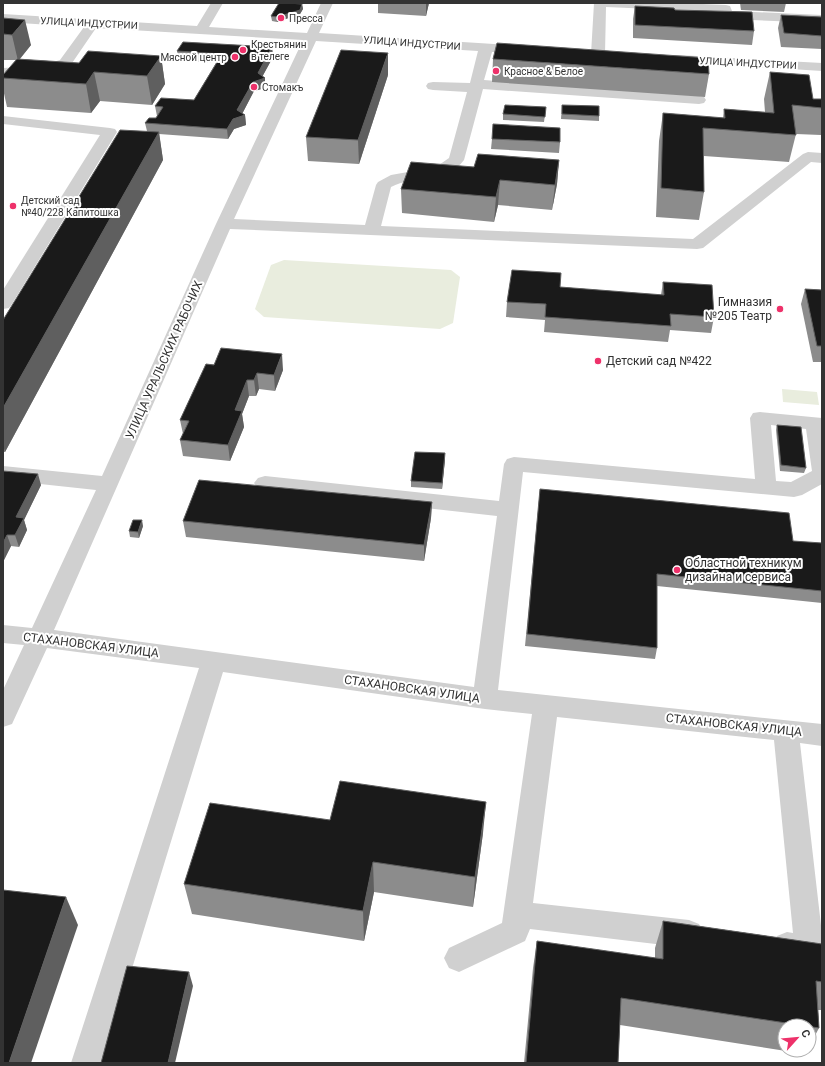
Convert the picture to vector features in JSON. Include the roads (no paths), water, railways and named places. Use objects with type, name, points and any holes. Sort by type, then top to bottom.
[{"type":"street","points":[[201,30],[217,3]]},
{"type":"street","name":"УЛИЦА УРАЛЬСКИХ РАБОЧИХ","points":[[3,717],[109,484],[224,224],[327,3]]},
{"type":"street","points":[[598,54],[600,3],[726,9],[726,15],[822,19]]},
{"type":"street","name":"УЛИЦА ИНДУСТРИИ","points":[[3,18],[312,36],[534,51]]},
{"type":"street","points":[[3,86],[8,72],[40,70],[65,63],[92,23]]},
{"type":"street","points":[[372,230],[384,184],[397,178],[441,171],[456,160],[486,48]]},
{"type":"street","points":[[582,54],[613,55]]},
{"type":"street","name":"УЛИЦА ИНДУСТРИИ","points":[[667,58],[822,67]]},
{"type":"street","points":[[433,86],[476,86],[699,100]]},
{"type":"street","points":[[3,120],[110,132],[8,287],[3,304]]},
{"type":"street","points":[[224,224],[697,244],[808,157],[822,158]]},
{"type":"street","points":[[766,488],[760,418],[815,423],[822,470]]},
{"type":"street","points":[[485,699],[514,464],[766,488],[822,475]]},
{"type":"street","points":[[3,473],[109,484]]},
{"type":"street","points":[[265,483],[508,510]]},
{"type":"street","name":"СТАХАНОВСКАЯ УЛИЦА","points":[[3,634],[71,641],[485,699],[822,735]]},
{"type":"street","points":[[87,1063],[214,661]]},
{"type":"street","points":[[459,958],[515,931],[546,706]]},
{"type":"street","points":[[762,943],[809,949],[786,731]]},
{"type":"street","points":[[517,914],[714,938]]},
{"type":"place","name":"Пресса","points":[[281,18]]},
{"type":"place","name":"Крестьянин в телеге","points":[[243,50]]},
{"type":"place","name":"Мясной центр","points":[[235,57]]},
{"type":"place","name":"Красное & Белое","points":[[496,71]]},
{"type":"place","name":"Стомакъ","points":[[254,87]]},
{"type":"place","name":"Детский сад №40/228 Капитошка","points":[[13,206]]},
{"type":"place","name":"Гимназия №205 Театр","points":[[780,309]]},
{"type":"place","name":"Детский сад №422","points":[[598,361]]},
{"type":"place","name":"Областной техникум дизайна и сервиса","points":[[677,570]]}]
